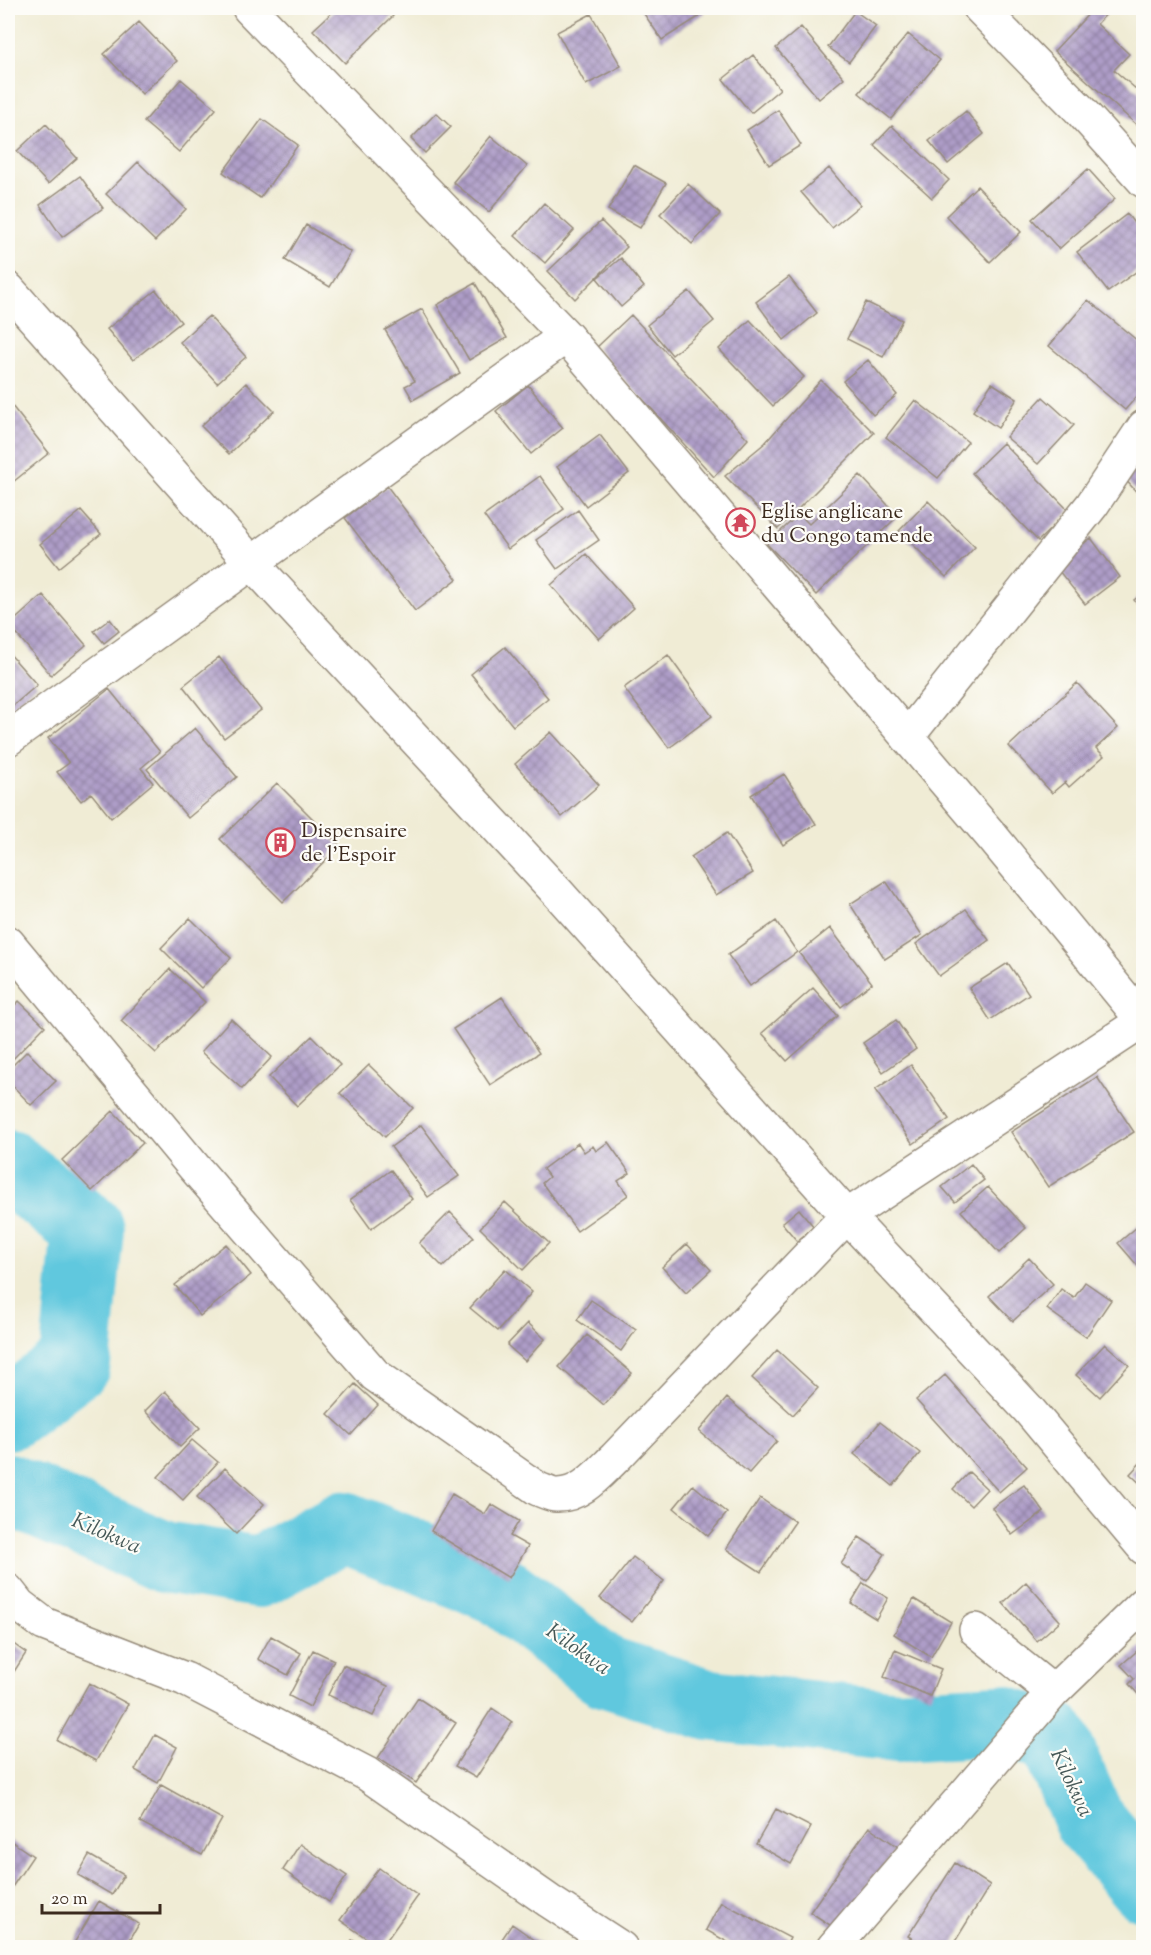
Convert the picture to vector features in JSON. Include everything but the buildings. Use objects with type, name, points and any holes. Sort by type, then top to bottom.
[{"type":"street","points":[[8,943],[194,1167],[375,1376],[538,1489],[556,1495],[585,1486],[615,1458],[847,1215],[1143,1022],[994,839],[566,336],[249,8]]},
{"type":"street","points":[[980,8],[1079,109],[1143,182]]},
{"type":"street","points":[[8,289],[251,562],[566,902],[847,1215],[1028,1409],[1143,1548]]},
{"type":"street","points":[[8,739],[566,336]]},
{"type":"street","points":[[907,737],[1092,505],[1143,427]]},
{"type":"street","points":[[8,1592],[19,1605],[44,1624],[185,1679],[367,1774],[549,1901],[621,1947]]},
{"type":"street","points":[[833,1947],[1046,1699],[1143,1604]]},
{"type":"street","points":[[976,1630],[1046,1699]]},
{"type":"waterway","name":"Kilokwa","points":[[8,1166],[88,1229],[75,1363],[8,1414]]},
{"type":"waterway","name":"Kilokwa","points":[[8,1489],[164,1557],[259,1572],[344,1527],[499,1589],[604,1671],[710,1705],[898,1726],[1000,1720],[1053,1737],[1089,1820],[1144,1885]]},
{"type":"place","name":"Eglise anglicane du Congo tamende","points":[[740,523]]},
{"type":"place","name":"Dispensaire de l'Espoir","points":[[280,842]]}]
